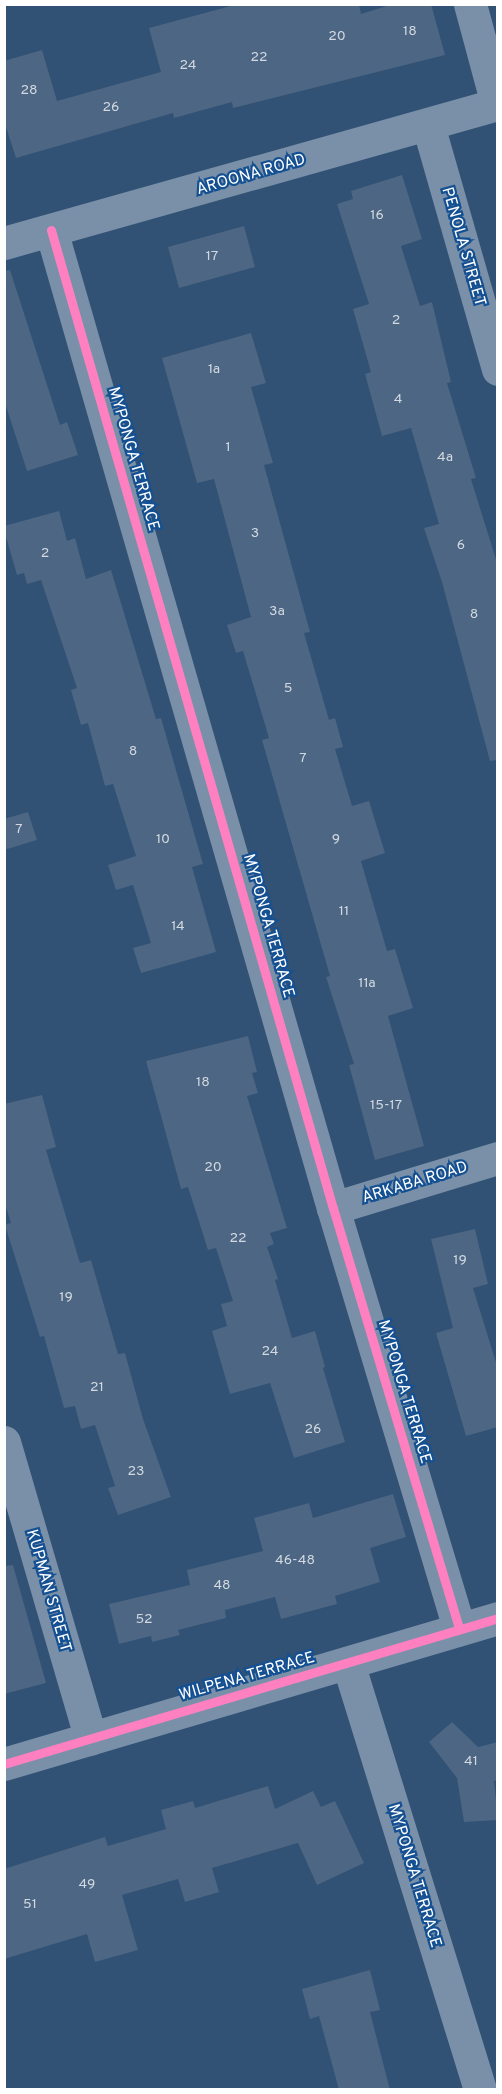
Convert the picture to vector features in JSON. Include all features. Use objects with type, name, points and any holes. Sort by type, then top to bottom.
[{"type":"street","points":[[470,4],[497,104]]},
{"type":"street","name":"AROONA ROAD","points":[[4,243],[497,104]]},
{"type":"street","name":"PENOLA STREET","points":[[428,125],[498,369]]},
{"type":"street","name":"MYPONGA TERRACE","points":[[51,230],[333,1208],[459,1629]]},
{"type":"street","name":"ARKABA ROAD","points":[[333,1208],[498,1158]]},
{"type":"street","name":"KUPMAN STREET","points":[[4,1442],[91,1739]]},
{"type":"street","name":"WILPENA TERRACE","points":[[4,1764],[498,1618]]},
{"type":"street","name":"MYPONGA TERRACE","points":[[348,1663],[480,2090]]},
{"type":"building","points":[[238,4],[359,4],[361,14],[393,4],[431,4],[445,55],[233,108],[232,102],[174,118],[173,113],[16,158],[4,121],[4,61],[42,50],[57,101],[161,72],[149,28]]},
{"type":"building","points":[[402,175],[422,239],[401,246],[420,306],[432,302],[451,382],[447,383],[476,478],[471,479],[498,566],[498,760],[490,761],[442,582],[424,528],[439,524],[411,428],[382,436],[365,374],[371,372],[353,309],[369,304],[337,204],[353,199],[351,191]]},
{"type":"building","points":[[244,226],[255,267],[179,288],[168,247]]},
{"type":"building","points":[[10,270],[60,425],[67,422],[78,455],[27,471],[4,400],[4,271]]},
{"type":"building","points":[[251,333],[266,383],[251,387],[273,463],[264,465],[310,632],[304,633],[329,720],[335,718],[343,747],[335,749],[352,806],[369,801],[385,853],[361,861],[387,951],[395,949],[413,1008],[388,1016],[424,1146],[375,1160],[349,1065],[354,1064],[326,977],[330,976],[262,740],[269,738],[243,651],[236,653],[227,625],[251,617],[214,479],[197,483],[162,358]]},
{"type":"building","points":[[59,511],[67,541],[75,538],[86,579],[111,570],[156,719],[161,718],[203,864],[192,867],[216,952],[141,973],[133,948],[151,943],[133,885],[116,890],[108,865],[136,856],[113,784],[105,786],[88,723],[81,725],[71,690],[77,688],[41,580],[27,584],[24,573],[17,575],[4,530],[4,526]]},
{"type":"building","points":[[28,812],[37,840],[4,850],[4,819]]},
{"type":"building","points":[[248,1036],[257,1072],[252,1073],[258,1093],[247,1096],[287,1228],[270,1233],[274,1244],[267,1247],[278,1279],[275,1280],[292,1338],[315,1331],[325,1367],[323,1368],[345,1442],[294,1458],[270,1383],[230,1394],[212,1331],[227,1326],[221,1304],[233,1301],[216,1248],[208,1250],[188,1187],[181,1189],[146,1061]]},
{"type":"building","points":[[42,1095],[56,1147],[46,1150],[80,1263],[91,1260],[118,1354],[125,1353],[143,1419],[171,1497],[118,1515],[108,1488],[115,1486],[95,1425],[81,1429],[75,1406],[64,1408],[44,1336],[40,1337],[5,1225],[11,1223],[4,1201],[4,1104]]},
{"type":"building","points":[[475,1229],[488,1284],[473,1288],[498,1369],[498,1427],[466,1436],[436,1333],[453,1328],[431,1239]]},
{"type":"building","points":[[393,1494],[406,1537],[370,1548],[380,1582],[335,1596],[337,1604],[281,1619],[275,1597],[225,1610],[226,1618],[178,1630],[180,1635],[152,1642],[151,1636],[119,1644],[109,1604],[190,1585],[187,1570],[263,1551],[254,1518],[309,1503],[313,1518]]},
{"type":"building","points":[[13,1565],[46,1683],[4,1694],[4,1566]]},
{"type":"building","points":[[452,1722],[478,1747],[498,1742],[498,1780],[494,1781],[498,1820],[464,1822],[457,1778],[429,1742]]},
{"type":"building","points":[[268,1786],[275,1809],[313,1791],[321,1807],[335,1801],[364,1863],[317,1885],[298,1843],[212,1868],[219,1892],[185,1902],[178,1879],[122,1895],[138,1950],[95,1962],[87,1934],[4,1959],[4,1869],[105,1837],[108,1846],[166,1829],[161,1810],[193,1801],[195,1808]]},
{"type":"building","points":[[370,1970],[380,2010],[370,2012],[390,2090],[339,2090],[319,2016],[310,2019],[302,1989]]},
{"type":"cycle path","points":[[51,230],[333,1208],[459,1629]]},
{"type":"cycle path","points":[[4,1764],[498,1618]]}]
